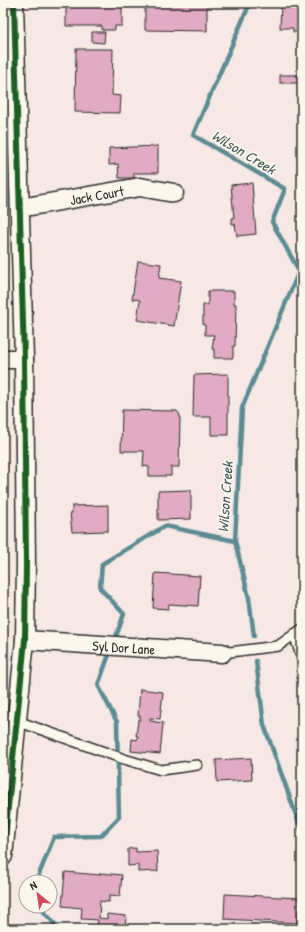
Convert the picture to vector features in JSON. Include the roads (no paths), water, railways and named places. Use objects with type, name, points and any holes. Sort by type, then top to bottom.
[{"type":"street","points":[[3,851],[25,640],[26,563],[24,360],[20,208],[11,167],[14,3]]},
{"type":"street","name":"Jack Court","points":[[20,208],[140,187],[174,193]]},
{"type":"street","points":[[3,359],[24,360]]},
{"type":"street","name":"Syl Dor Lane","points":[[25,640],[222,653]]},
{"type":"lane","points":[[222,653],[278,646],[302,628]]},
{"type":"lane","points":[[294,634],[302,659]]},
{"type":"lane","points":[[17,721],[103,752],[161,770],[196,765]]},
{"type":"waterway","name":"Wilson Creek","points":[[114,642],[124,614],[100,588],[102,564],[165,526],[235,541],[242,408],[299,271],[272,222],[285,189],[193,135],[250,3]]},
{"type":"waterway","points":[[235,541],[249,598],[254,636]]},
{"type":"waterway","name":"Wilson Creek","points":[[39,874],[54,837],[101,836],[119,817],[117,722],[98,685],[111,649]]},
{"type":"waterway","points":[[256,661],[264,725],[302,829]]},
{"type":"waterway","name":"Wilson Creek","points":[[46,914],[59,929]]}]
